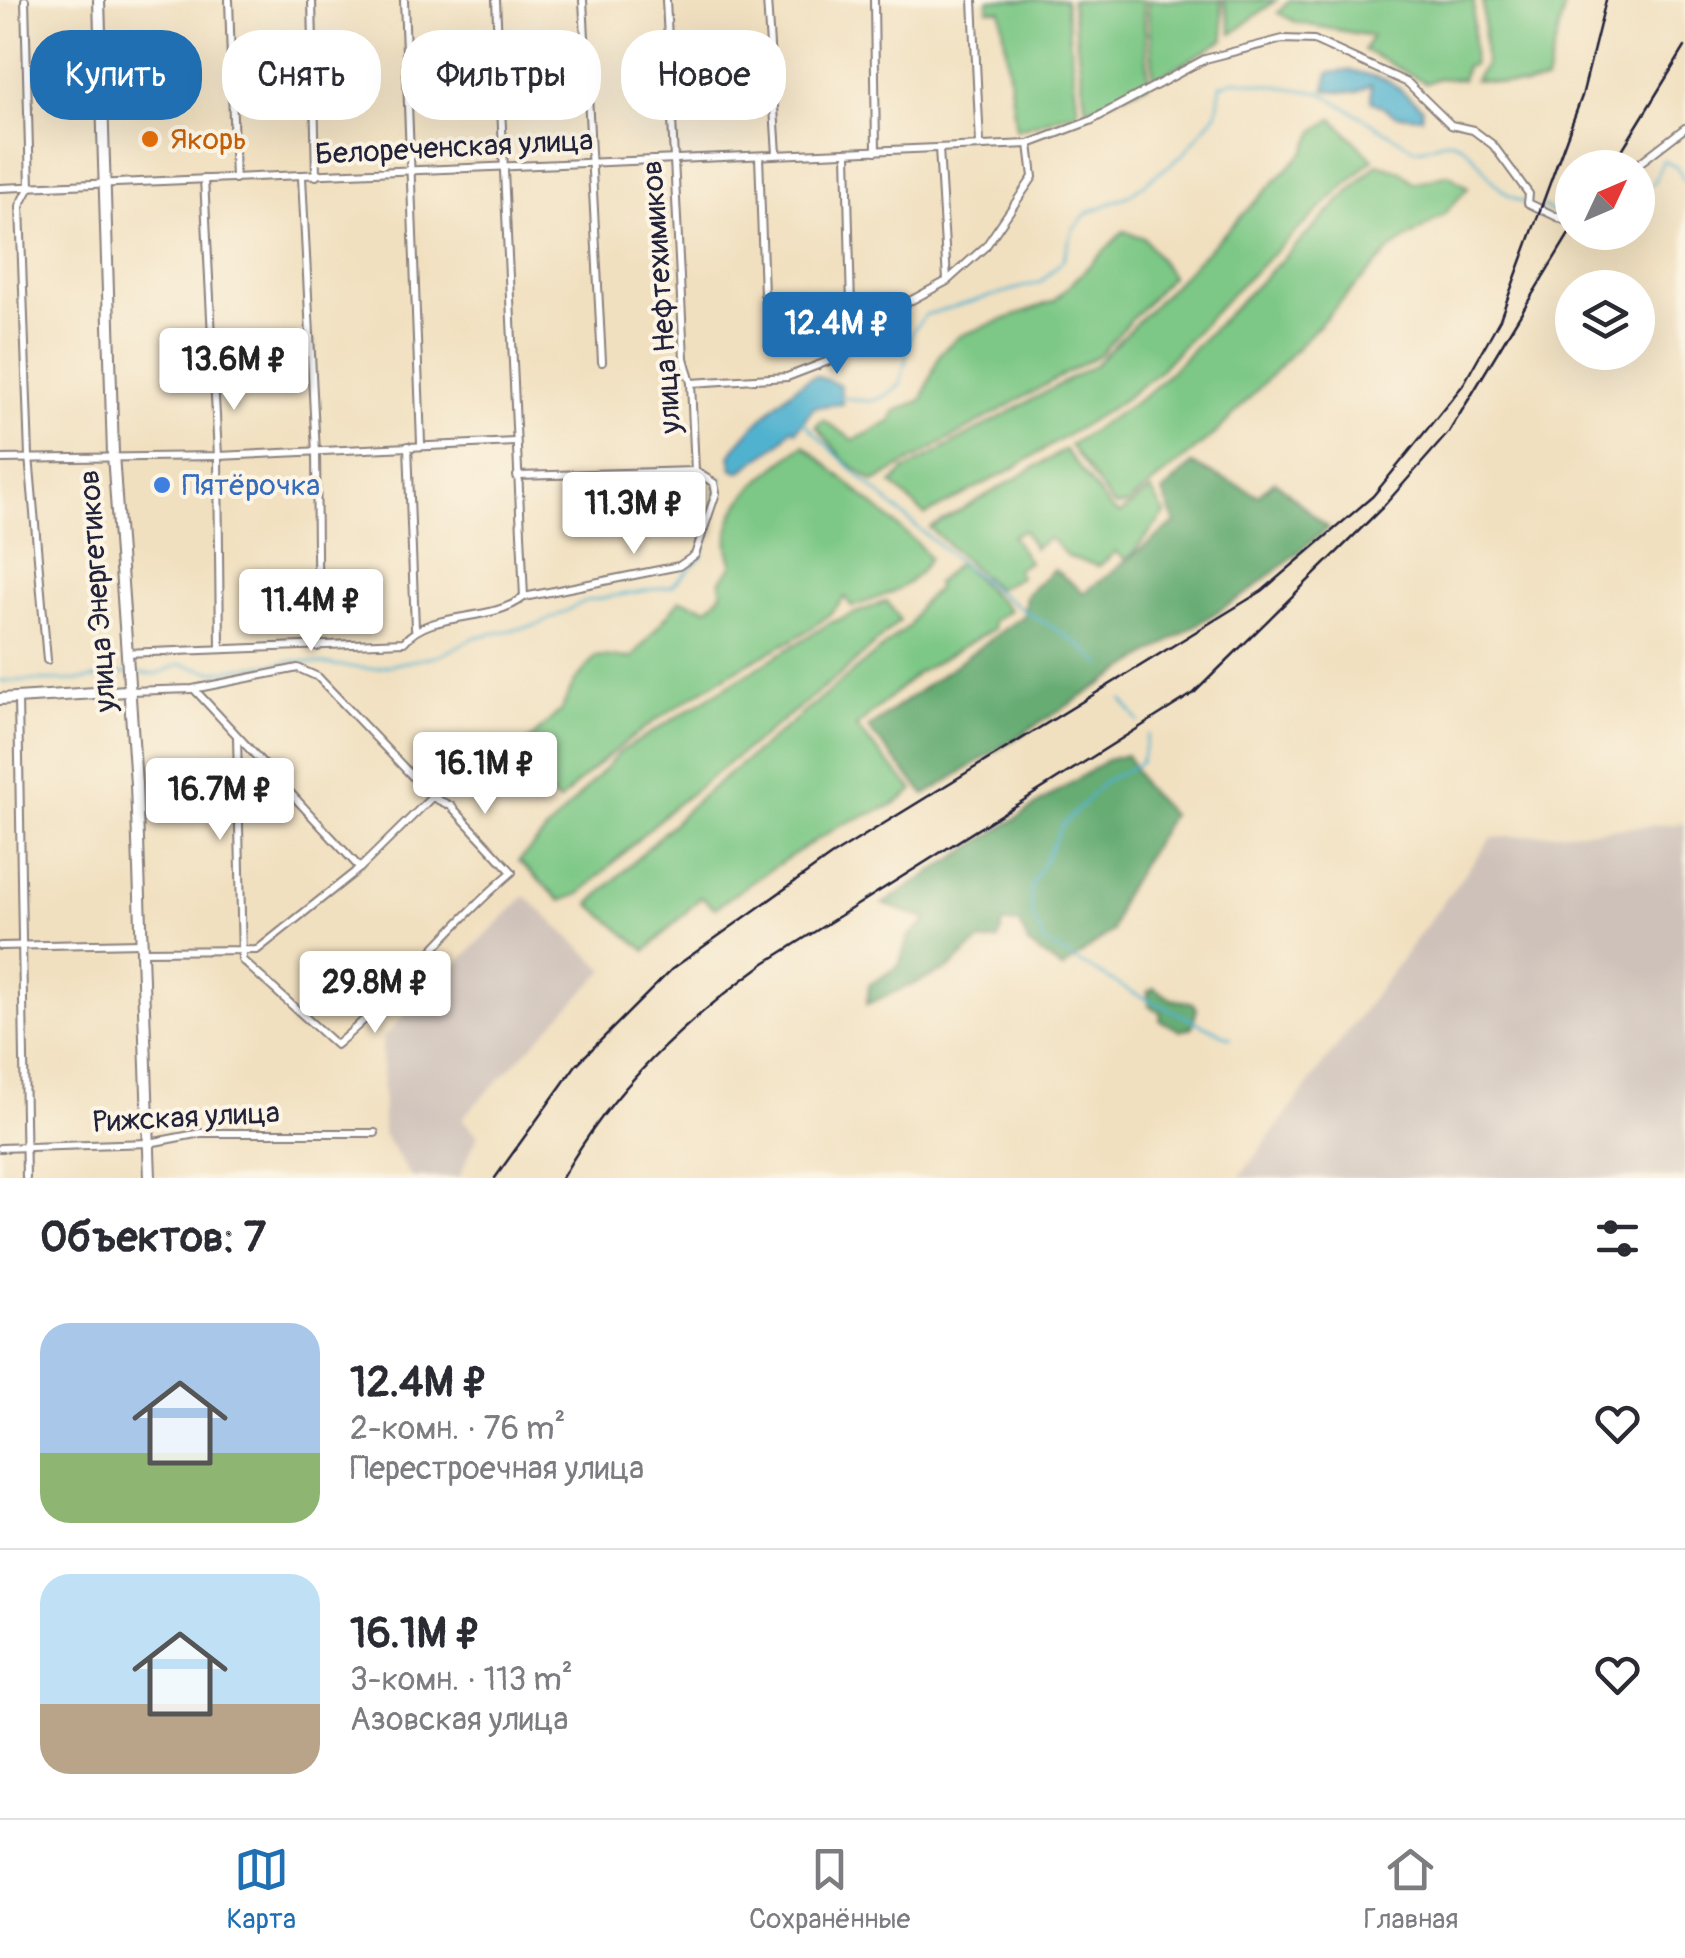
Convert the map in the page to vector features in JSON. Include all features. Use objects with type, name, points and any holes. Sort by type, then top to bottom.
[{"type":"main road","name":"улица Энергетиков","points":[[99,0],[113,454],[126,687],[136,784],[150,1178]]},
{"type":"main road","points":[[0,699],[126,687]]},
{"type":"street","points":[[26,0],[30,187],[20,206],[29,456],[47,660]]},
{"type":"street","points":[[228,0],[234,178]]},
{"type":"street","points":[[312,0],[316,176]]},
{"type":"street","points":[[404,0],[407,172],[421,444]]},
{"type":"street","points":[[415,628],[509,609],[524,597],[496,0]]},
{"type":"street","points":[[583,0],[602,362]]},
{"type":"street","name":"улица Нефтехимиков","points":[[524,597],[689,562],[716,493],[714,483],[695,470],[691,383],[684,358],[666,0]]},
{"type":"street","points":[[768,0],[777,154]]},
{"type":"street","points":[[874,0],[876,151]]},
{"type":"street","points":[[973,0],[980,144]]},
{"type":"street","points":[[852,352],[860,328],[947,281],[986,246],[1033,177],[1029,144],[1090,121],[1205,59],[1283,40],[1314,40],[1408,83],[1452,125],[1473,130],[1493,145],[1528,194],[1528,203],[1555,216]]},
{"type":"street","points":[[1655,151],[1685,128]]},
{"type":"street","name":"Белореченская улица","points":[[0,188],[1029,144]]},
{"type":"street","points":[[939,148],[947,281]]},
{"type":"street","points":[[847,154],[852,352]]},
{"type":"street","points":[[759,155],[764,294]]},
{"type":"street","points":[[302,177],[316,453],[318,648]]},
{"type":"street","points":[[204,179],[218,456],[220,648]]},
{"type":"street","points":[[691,383],[787,377],[852,352]]},
{"type":"street","points":[[0,459],[316,453],[421,444],[515,442]]},
{"type":"street","points":[[125,657],[220,648],[318,648],[404,642],[415,628],[408,446]]},
{"type":"street","points":[[517,476],[695,470]]},
{"type":"street","points":[[126,687],[193,689],[298,668],[318,676],[432,796],[450,806],[512,872],[451,926],[377,1010],[336,1045],[271,991],[242,960],[237,736]]},
{"type":"street","points":[[193,689],[360,868]]},
{"type":"street","points":[[18,698],[26,1178]]},
{"type":"street","points":[[0,946],[257,950],[360,868],[432,796]]},
{"type":"street","name":"Рижская улица","points":[[0,1148],[149,1143],[200,1133],[375,1133]]},
{"type":"shaded area","points":[[1685,823],[1685,1178],[1239,1178],[1491,838]]},
{"type":"shaded area","points":[[525,896],[605,970],[462,1118],[478,1135],[459,1178],[412,1178],[383,1134],[382,1038]]},
{"type":"green space","points":[[988,0],[1065,0],[1078,111],[1016,130],[1001,10],[988,10]]},
{"type":"green space","points":[[1071,0],[1143,0],[1149,84],[1086,110]]},
{"type":"green space","points":[[1147,0],[1221,0],[1224,40],[1154,80]]},
{"type":"green space","points":[[1224,0],[1276,0],[1232,34]]},
{"type":"green space","points":[[1290,0],[1474,0],[1473,65],[1466,66],[1462,80],[1438,78],[1427,83],[1364,50],[1372,36],[1298,23],[1278,13]]},
{"type":"green space","points":[[1483,0],[1566,0],[1546,82],[1525,86],[1474,80],[1485,66]]},
{"type":"green space","points":[[1333,119],[1373,159],[1236,289],[1156,374],[1119,403],[1016,467],[925,515],[892,484],[904,471],[1096,364],[1305,151],[1316,130]]},
{"type":"green space","points":[[1377,164],[1401,171],[1414,183],[1449,174],[1468,188],[1443,215],[1391,249],[1216,433],[1126,505],[1114,506],[1070,445],[1149,393]]},
{"type":"green space","points":[[1124,231],[1144,238],[1171,276],[1100,354],[874,482],[845,461],[816,426],[823,420],[854,440],[892,421],[894,412],[922,400],[940,353],[959,336],[1054,301]]},
{"type":"green space","points":[[804,445],[917,543],[929,558],[923,569],[906,584],[875,599],[852,607],[845,597],[823,620],[643,729],[599,763],[559,802],[512,757],[561,710],[574,683],[596,656],[632,658],[680,600],[708,608],[722,593],[720,581],[733,565],[728,545],[729,527],[736,510],[759,481]]},
{"type":"green space","points":[[1065,450],[1111,509],[1120,514],[1151,490],[1165,514],[1127,560],[1115,552],[1099,566],[1068,557],[1050,538],[1034,548],[1023,530],[1012,536],[1029,562],[1016,569],[1020,577],[996,589],[930,528]]},
{"type":"green space","points":[[1192,464],[1258,495],[1275,481],[1328,528],[1250,591],[925,795],[868,728],[1024,615],[1026,595],[1054,569],[1084,593],[1175,523],[1163,492]]},
{"type":"green space","points":[[959,562],[1009,610],[993,621],[993,629],[916,674],[856,727],[913,790],[895,803],[822,836],[715,908],[701,897],[646,951],[590,904],[694,803],[909,626],[920,605],[937,589],[936,583]]},
{"type":"green space","points":[[887,601],[900,620],[845,671],[667,812],[580,894],[561,901],[519,861],[620,752],[830,623]]},
{"type":"green space","points":[[1127,755],[1142,784],[1171,815],[1121,899],[1112,931],[1062,969],[1028,944],[1020,923],[1003,924],[998,940],[978,942],[949,969],[867,1004],[869,985],[899,966],[908,938],[928,920],[883,904],[1107,760]]},
{"type":"green space","points":[[1154,988],[1172,999],[1193,1003],[1197,1009],[1192,1027],[1181,1031],[1160,1020],[1161,1013],[1149,1006],[1148,992]]},
{"type":"water","points":[[1351,70],[1389,81],[1422,107],[1421,117],[1395,115],[1372,101],[1371,84],[1356,92],[1325,90],[1329,73]]},
{"type":"water","points":[[816,376],[840,385],[842,404],[814,407],[796,431],[792,428],[780,443],[740,472],[733,469],[730,456],[745,436],[783,398]]},
{"type":"waterway","points":[[837,396],[876,400],[900,385],[912,332],[925,315],[1041,282],[1063,260],[1073,229],[1087,213],[1128,196],[1183,155],[1217,112],[1221,85],[1235,80],[1322,93],[1415,149],[1454,142],[1470,153],[1502,190],[1525,203]]},
{"type":"waterway","points":[[1655,180],[1663,160],[1677,167],[1685,181]]},
{"type":"waterway","points":[[1543,207],[1555,213]]},
{"type":"waterway","points":[[803,421],[874,490],[949,554],[1014,604],[1079,644],[1102,665]]},
{"type":"waterway","points":[[135,673],[156,674],[181,664],[213,672],[296,661],[371,669],[441,655],[475,637],[538,625],[586,601],[672,586],[702,556],[722,478]]},
{"type":"waterway","points":[[0,681],[82,680],[127,673]]},
{"type":"waterway","points":[[1122,699],[1139,722]]},
{"type":"waterway","points":[[1148,735],[1140,763],[1105,781],[1062,826],[1030,889],[1032,915],[1045,943],[1132,992],[1231,1038]]},
{"type":"railway","points":[[495,1178],[576,1065],[672,969],[831,856],[1262,591],[1373,496],[1463,385],[1500,319],[1582,96],[1606,0]]},
{"type":"railway","points":[[1622,150],[1685,47]]},
{"type":"railway","points":[[562,1178],[603,1115],[627,1087],[678,1034],[735,986],[765,963],[1194,693],[1382,508],[1449,432],[1559,250]]},
{"type":"place","name":"Якорь","points":[[150,139]]},
{"type":"place","name":"Пятёрочка","points":[[162,485]]}]
